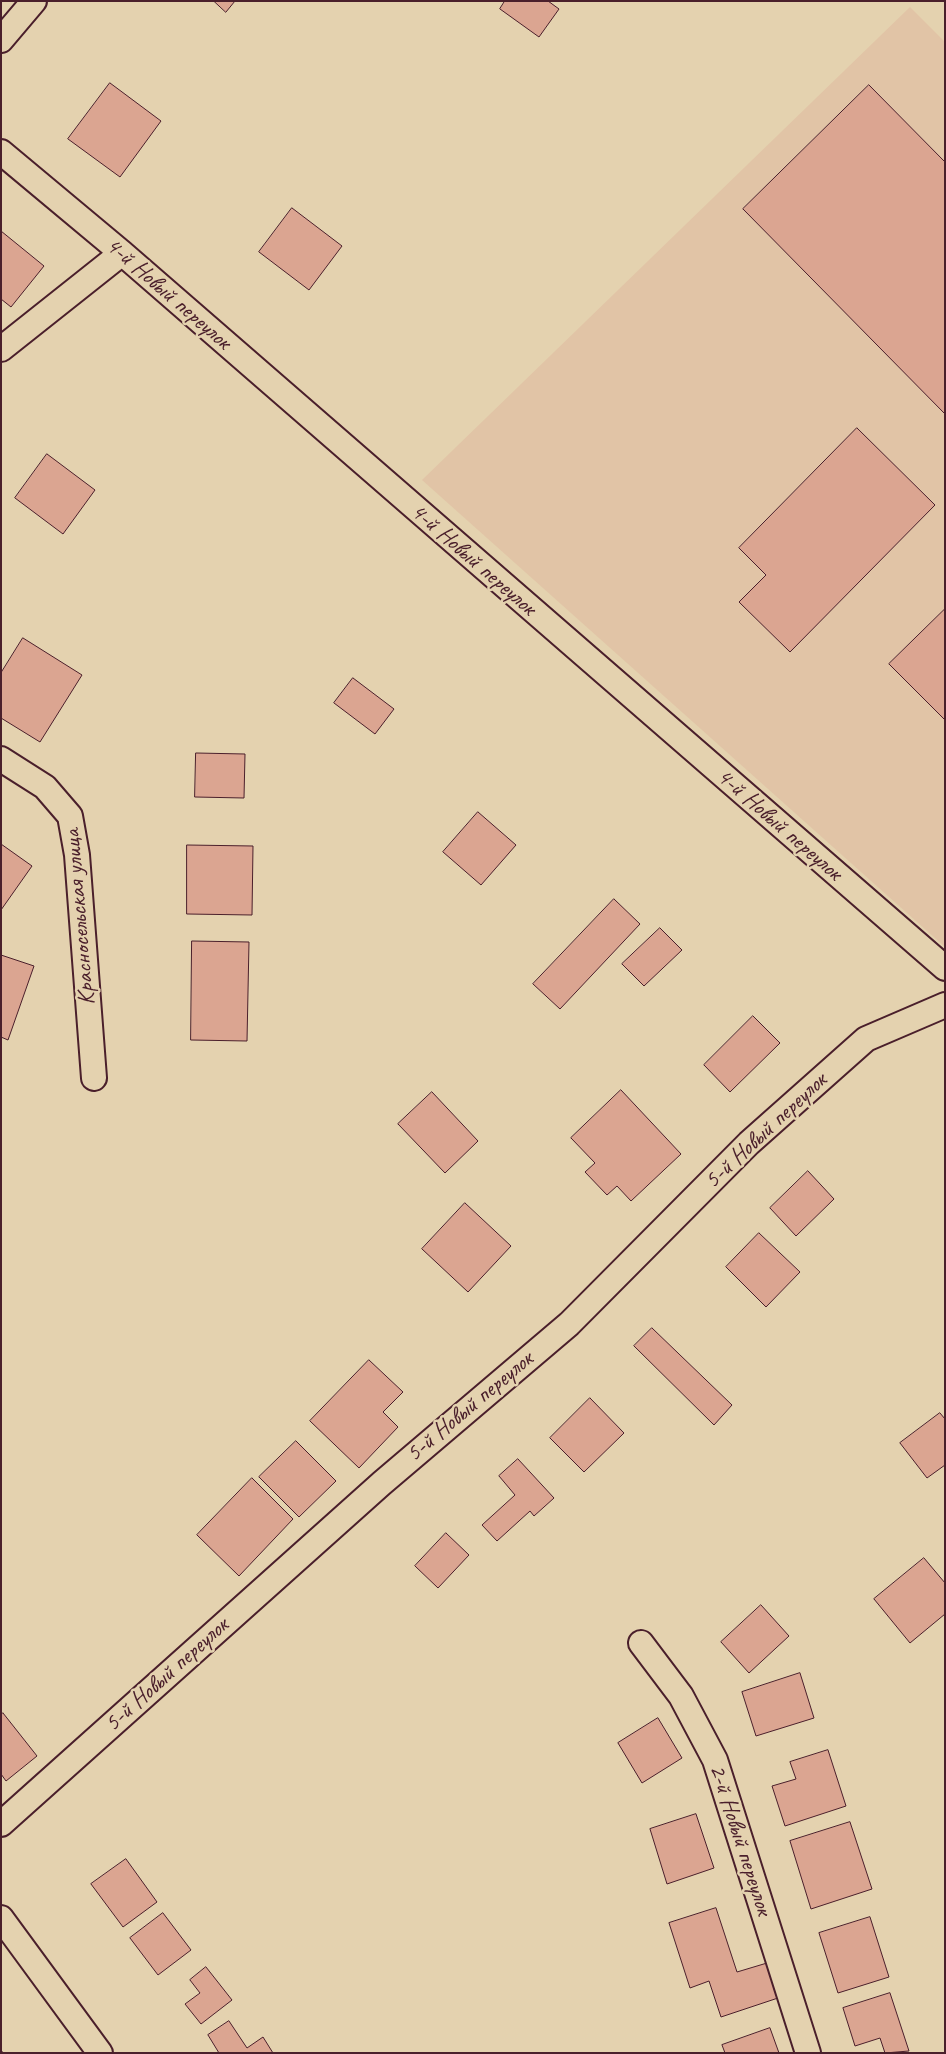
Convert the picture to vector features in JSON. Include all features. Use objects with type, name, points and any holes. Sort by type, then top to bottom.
[{"type":"street","points":[[1,40],[34,1]]},
{"type":"street","name":"4-й Новый переулок","points":[[1,152],[122,253],[945,968]]},
{"type":"street","points":[[1,349],[122,253]]},
{"type":"street","name":"Красносельская улица","points":[[1,759],[45,787],[70,816],[77,855],[94,1078]]},
{"type":"street","name":"5-й Новый переулок","points":[[1,1824],[382,1483],[568,1324],[749,1143],[866,1039],[945,1005]]},
{"type":"street","name":"2-й Новый переулок","points":[[641,1643],[681,1696],[715,1760],[808,2053]]},
{"type":"street","points":[[1,1918],[100,2053]]},
{"type":"shaded area","points":[[910,7],[945,42],[945,947],[422,480]]},
{"type":"building","points":[[214,1],[235,1],[226,12]]},
{"type":"building","points":[[505,1],[548,1],[559,9],[539,37],[500,9]]},
{"type":"building","points":[[110,83],[161,121],[120,177],[68,139]]},
{"type":"building","points":[[869,85],[945,162],[945,414],[743,209]]},
{"type":"building","points":[[292,208],[342,246],[309,290],[259,252]]},
{"type":"building","points":[[1,231],[44,266],[11,307],[1,299]]},
{"type":"building","points":[[857,428],[935,505],[790,652],[739,602],[766,575],[739,548]]},
{"type":"building","points":[[47,454],[95,490],[63,534],[15,498]]},
{"type":"building","points":[[945,609],[945,720],[889,664]]},
{"type":"building","points":[[23,638],[82,675],[40,742],[1,718],[1,673]]},
{"type":"building","points":[[353,678],[394,709],[375,734],[334,703]]},
{"type":"building","points":[[196,753],[245,754],[244,798],[195,797]]},
{"type":"building","points":[[478,812],[516,845],[481,885],[443,852]]},
{"type":"building","points":[[1,844],[32,866],[1,910]]},
{"type":"building","points":[[187,845],[253,846],[252,915],[187,914]]},
{"type":"building","points":[[614,899],[640,924],[560,1009],[533,984]]},
{"type":"building","points":[[660,928],[682,950],[644,986],[622,964]]},
{"type":"building","points":[[192,941],[249,942],[247,1041],[191,1040]]},
{"type":"building","points":[[1,955],[34,966],[8,1040],[1,1037]]},
{"type":"building","points":[[753,1016],[780,1043],[730,1092],[704,1065]]},
{"type":"building","points":[[621,1090],[681,1154],[631,1201],[617,1186],[607,1195],[585,1172],[595,1163],[571,1138]]},
{"type":"building","points":[[432,1092],[478,1141],[445,1173],[398,1124]]},
{"type":"building","points":[[808,1171],[834,1199],[796,1236],[770,1208]]},
{"type":"building","points":[[465,1203],[511,1246],[468,1292],[422,1249]]},
{"type":"building","points":[[759,1233],[800,1272],[766,1307],[726,1267]]},
{"type":"building","points":[[652,1328],[732,1405],[714,1425],[634,1346]]},
{"type":"building","points":[[369,1360],[403,1392],[383,1412],[398,1427],[359,1468],[310,1421]]},
{"type":"building","points":[[590,1398],[624,1433],[584,1472],[550,1438]]},
{"type":"building","points":[[940,1413],[945,1419],[945,1465],[927,1478],[900,1443]]},
{"type":"building","points":[[296,1441],[336,1481],[299,1517],[259,1477]]},
{"type":"building","points":[[518,1459],[554,1498],[534,1516],[530,1511],[497,1541],[482,1525],[515,1495],[499,1476]]},
{"type":"building","points":[[252,1478],[293,1519],[239,1576],[197,1535]]},
{"type":"building","points":[[446,1533],[469,1555],[438,1588],[415,1566]]},
{"type":"building","points":[[924,1558],[945,1583],[945,1614],[910,1643],[874,1599]]},
{"type":"building","points":[[761,1605],[789,1636],[749,1673],[721,1642]]},
{"type":"building","points":[[800,1673],[814,1718],[756,1736],[742,1692]]},
{"type":"building","points":[[3,1713],[37,1756],[6,1781],[1,1774],[1,1715]]},
{"type":"building","points":[[658,1718],[682,1758],[642,1783],[618,1743]]},
{"type":"building","points":[[828,1750],[846,1806],[785,1826],[772,1786],[796,1779],[790,1762]]},
{"type":"building","points":[[696,1814],[714,1868],[667,1884],[650,1829]]},
{"type":"building","points":[[850,1822],[872,1889],[811,1909],[790,1841]]},
{"type":"building","points":[[126,1859],[157,1902],[123,1927],[91,1884]]},
{"type":"building","points":[[716,1908],[737,1972],[767,1963],[778,1998],[721,2017],[709,1981],[690,1988],[669,1923]]},
{"type":"building","points":[[163,1913],[191,1950],[158,1975],[130,1938]]},
{"type":"building","points":[[870,1917],[889,1977],[838,1993],[819,1933]]},
{"type":"building","points":[[206,1967],[232,2000],[201,2024],[185,2004],[200,1993],[190,1980]]},
{"type":"building","points":[[890,1993],[909,2051],[885,2053],[880,2038],[855,2046],[843,2008]]},
{"type":"building","points":[[229,2021],[247,2048],[263,2037],[273,2053],[219,2053],[208,2035]]},
{"type":"building","points":[[770,2028],[779,2053],[725,2053],[722,2045]]}]
